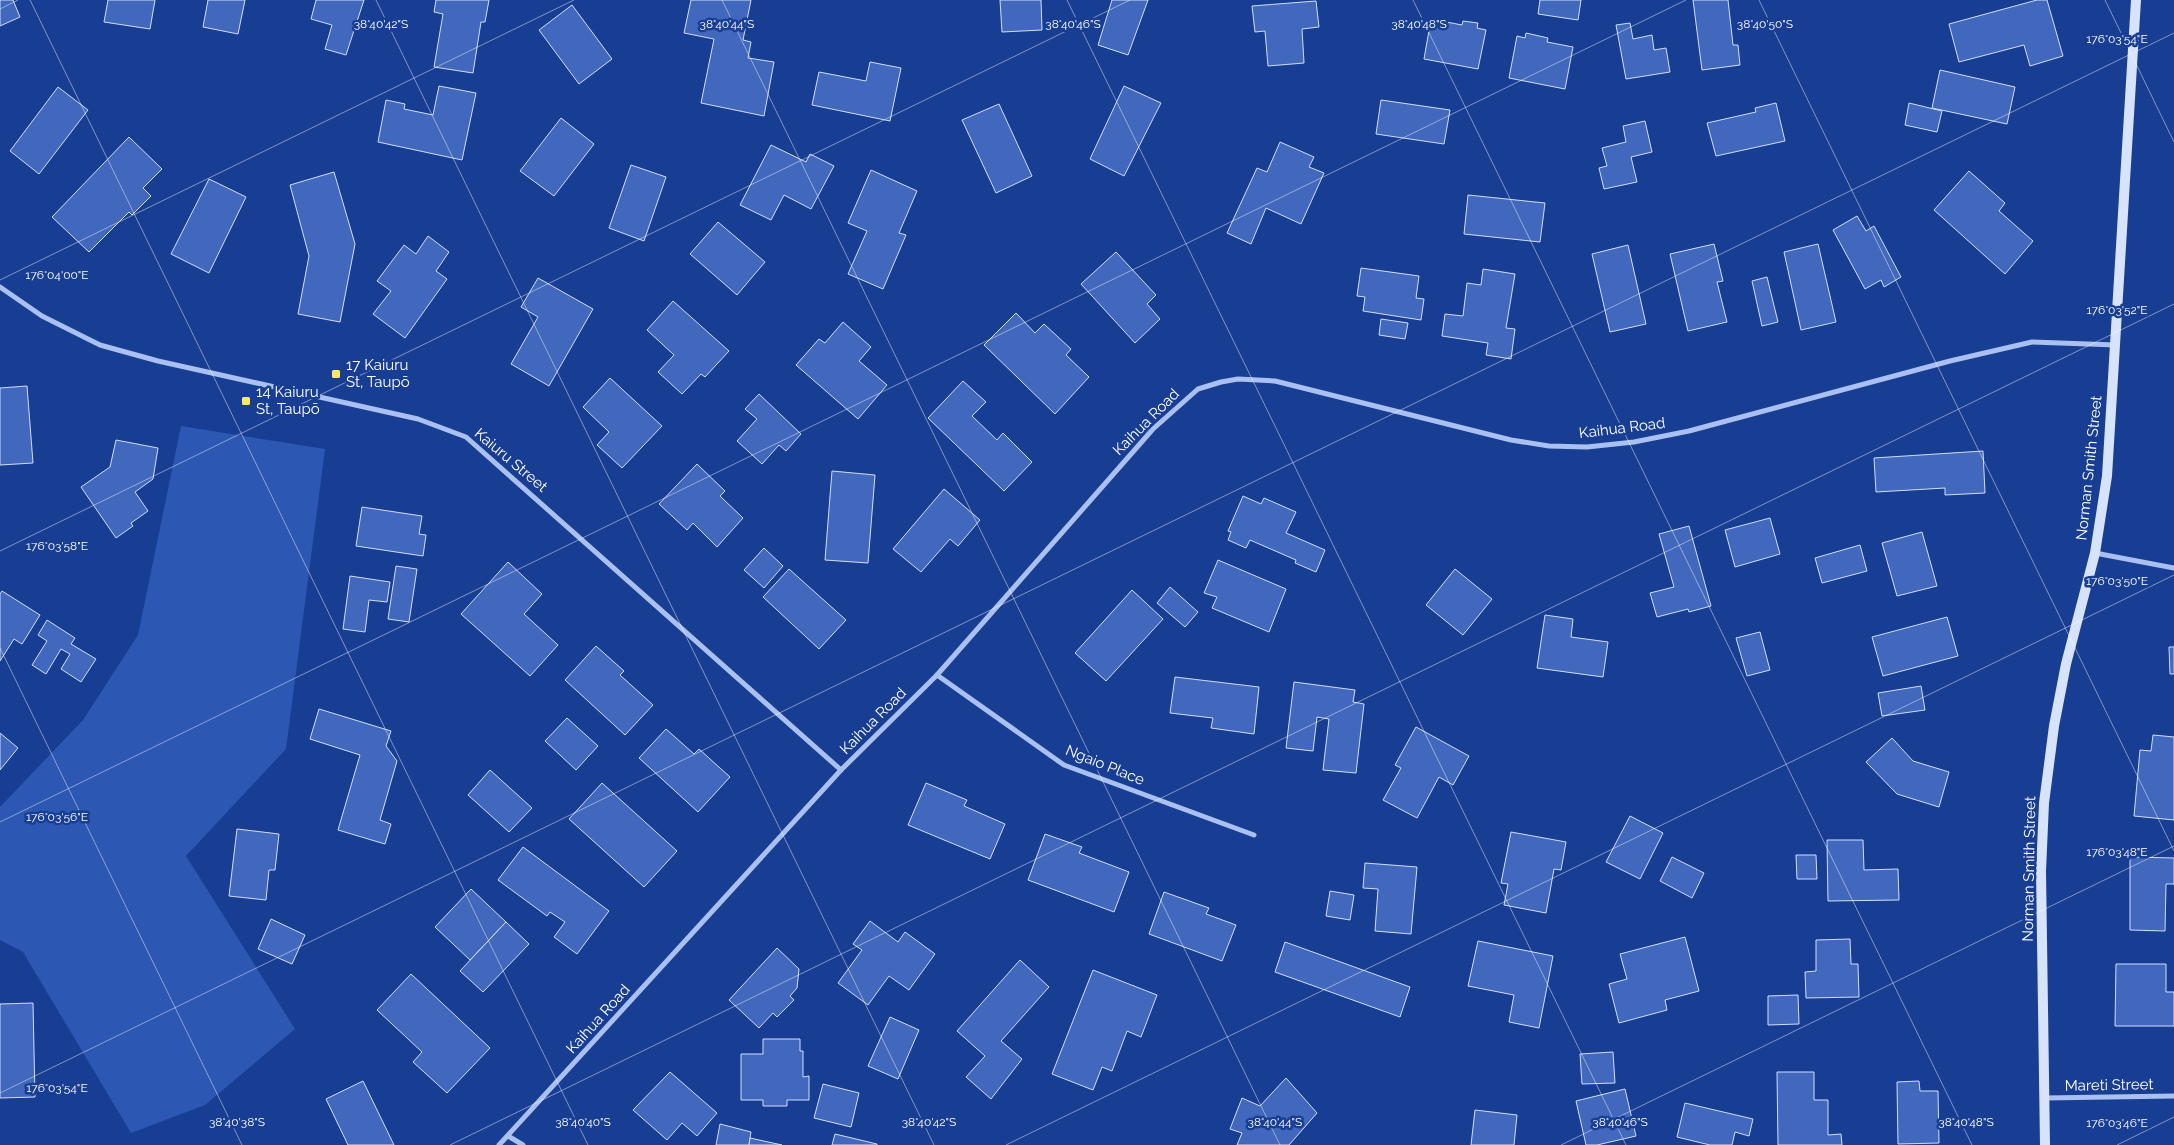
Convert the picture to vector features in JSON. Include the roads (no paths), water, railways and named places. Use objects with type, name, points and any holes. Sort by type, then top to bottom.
[{"type":"street","name":"Norman Smith Street","points":[[2046,1145],[2041,871],[2044,803],[2054,726],[2066,664],[2095,553],[2106,476],[2116,345],[2136,0]]},
{"type":"street","name":"Kaiuru Street","points":[[0,287],[42,316],[100,344],[158,362],[418,419],[466,437],[841,770]]},
{"type":"street","name":"Kaihua Road","points":[[499,1145],[841,770],[936,676],[1152,429],[1198,389],[1238,379],[1275,381],[1511,440],[1549,446],[1587,447],[1634,442],[1689,431],[1950,361],[2032,342],[2116,345]]},
{"type":"street","points":[[2095,553],[2174,568]]},
{"type":"street","name":"Ngaio Place","points":[[936,676],[1064,765],[1254,834]]},
{"type":"street","name":"Mareti Street","points":[[2045,1098],[2174,1096]]},
{"type":"street","points":[[508,1136],[523,1145]]},
{"type":"place","name":"17 Kaiuru St, Taupō","points":[[336,374]]},
{"type":"place","name":"14 Kaiuru St, Taupō","points":[[246,401]]}]
